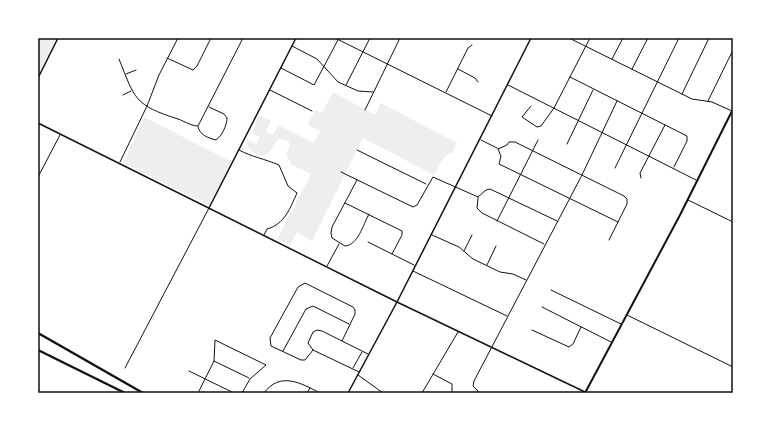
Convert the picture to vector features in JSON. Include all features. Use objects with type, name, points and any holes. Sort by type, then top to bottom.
[{"type":"highway","points":[[38,333],[143,393]]},
{"type":"highway","points":[[38,350],[125,393]]},
{"type":"main road","points":[[586,393],[688,200],[732,110]]},
{"type":"street","points":[[38,78],[58,38]]},
{"type":"street","points":[[120,163],[147,106],[156,81],[178,38]]},
{"type":"street","points":[[167,58],[193,70],[197,66],[211,38]]},
{"type":"street","points":[[208,106],[224,114],[227,118],[227,123],[220,137],[216,140],[209,138],[200,132],[198,126],[208,106],[243,38]]},
{"type":"street","points":[[125,368],[210,208],[296,38]]},
{"type":"street","points":[[335,38],[492,116]]},
{"type":"street","points":[[346,86],[370,38]]},
{"type":"street","points":[[365,110],[400,38]]},
{"type":"street","points":[[348,393],[397,302],[531,38]]},
{"type":"street","points":[[569,38],[696,101],[707,102],[732,110]]},
{"type":"street","points":[[531,106],[522,117],[540,127],[554,108],[590,38]]},
{"type":"street","points":[[612,59],[623,38]]},
{"type":"street","points":[[632,70],[648,38]]},
{"type":"street","points":[[615,168],[656,82],[679,38]]},
{"type":"street","points":[[682,94],[709,38]]},
{"type":"street","points":[[280,68],[314,85],[339,39]]},
{"type":"street","points":[[292,45],[317,59],[334,79],[346,86],[358,91],[373,92]]},
{"type":"street","points":[[446,93],[468,48],[472,45]]},
{"type":"street","points":[[707,102],[733,50]]},
{"type":"street","points":[[119,58],[132,91],[139,101],[147,106],[198,126]]},
{"type":"street","points":[[457,69],[475,78],[478,82]]},
{"type":"street","points":[[125,74],[136,70]]},
{"type":"street","points":[[570,77],[687,136],[674,167]]},
{"type":"street","points":[[508,84],[698,180]]},
{"type":"street","points":[[567,144],[594,89]]},
{"type":"street","points":[[270,90],[312,111]]},
{"type":"street","points":[[123,95],[132,91]]},
{"type":"street","points":[[478,393],[473,384],[507,316],[582,175],[617,101]]},
{"type":"street","points":[[38,123],[397,302],[586,393]]},
{"type":"street","points":[[641,178],[640,174],[665,125]]},
{"type":"street","points":[[38,177],[61,134]]},
{"type":"street","points":[[480,139],[498,149],[501,156],[498,162],[499,164],[618,222]]},
{"type":"street","points":[[497,221],[538,140]]},
{"type":"street","points":[[498,149],[513,141],[582,175],[626,199],[626,207],[609,240]]},
{"type":"street","points":[[240,150],[254,158],[266,159],[278,165],[288,186],[297,193],[284,219],[275,227],[267,230],[264,236]]},
{"type":"street","points":[[357,150],[427,185]]},
{"type":"street","points":[[341,172],[414,206],[431,177],[435,177],[478,197]]},
{"type":"street","points":[[357,180],[331,233],[332,238],[339,244],[348,246],[354,242],[369,214]]},
{"type":"street","points":[[545,244],[497,221],[478,210],[478,197],[483,192],[490,189],[558,221]]},
{"type":"street","points":[[688,200],[733,222]]},
{"type":"street","points":[[345,203],[402,231],[402,235],[392,254]]},
{"type":"street","points":[[431,234],[463,251],[470,258],[486,266],[503,273],[514,274],[526,280]]},
{"type":"street","points":[[463,251],[472,235]]},
{"type":"street","points":[[368,242],[415,266]]},
{"type":"street","points":[[327,267],[339,244]]},
{"type":"street","points":[[486,266],[496,246]]},
{"type":"street","points":[[412,271],[507,316]]},
{"type":"street","points":[[313,350],[305,360],[271,346],[270,338],[298,287],[302,283],[316,288],[353,307],[355,314],[342,341]]},
{"type":"street","points":[[551,290],[622,324]]},
{"type":"street","points":[[283,351],[309,306],[313,306],[349,325]]},
{"type":"street","points":[[542,307],[612,342]]},
{"type":"street","points":[[627,315],[733,367]]},
{"type":"street","points":[[532,330],[569,347],[573,344],[581,326]]},
{"type":"street","points":[[359,372],[313,350],[308,343],[313,332],[317,330],[369,354]]},
{"type":"street","points":[[422,393],[458,332]]},
{"type":"street","points":[[198,393],[214,361],[215,340],[266,365],[250,379],[242,393]]},
{"type":"street","points":[[353,369],[363,351]]},
{"type":"street","points":[[214,361],[250,379]]},
{"type":"street","points":[[189,371],[234,393]]},
{"type":"street","points":[[432,374],[452,384],[452,393]]},
{"type":"street","points":[[358,375],[383,393]]},
{"type":"street","points":[[264,393],[268,387],[280,381],[295,380],[320,393]]},
{"type":"street","points":[[307,393],[310,388]]},
{"type":"shaded area","points":[[38,38],[56,38],[38,75]]},
{"type":"shaded area","points":[[333,92],[375,115],[381,103],[457,143],[452,153],[443,159],[434,175],[363,138],[312,241],[297,232],[290,245],[277,239],[311,174],[292,165],[286,154],[290,145],[288,141],[278,139],[269,153],[262,156],[252,152],[246,143],[247,140],[256,144],[260,137],[252,132],[259,115],[271,121],[266,131],[273,135],[278,125],[314,143],[320,131],[308,125],[315,110],[322,113]]},
{"type":"shaded area","points":[[144,117],[232,162],[209,205],[123,163]]}]
